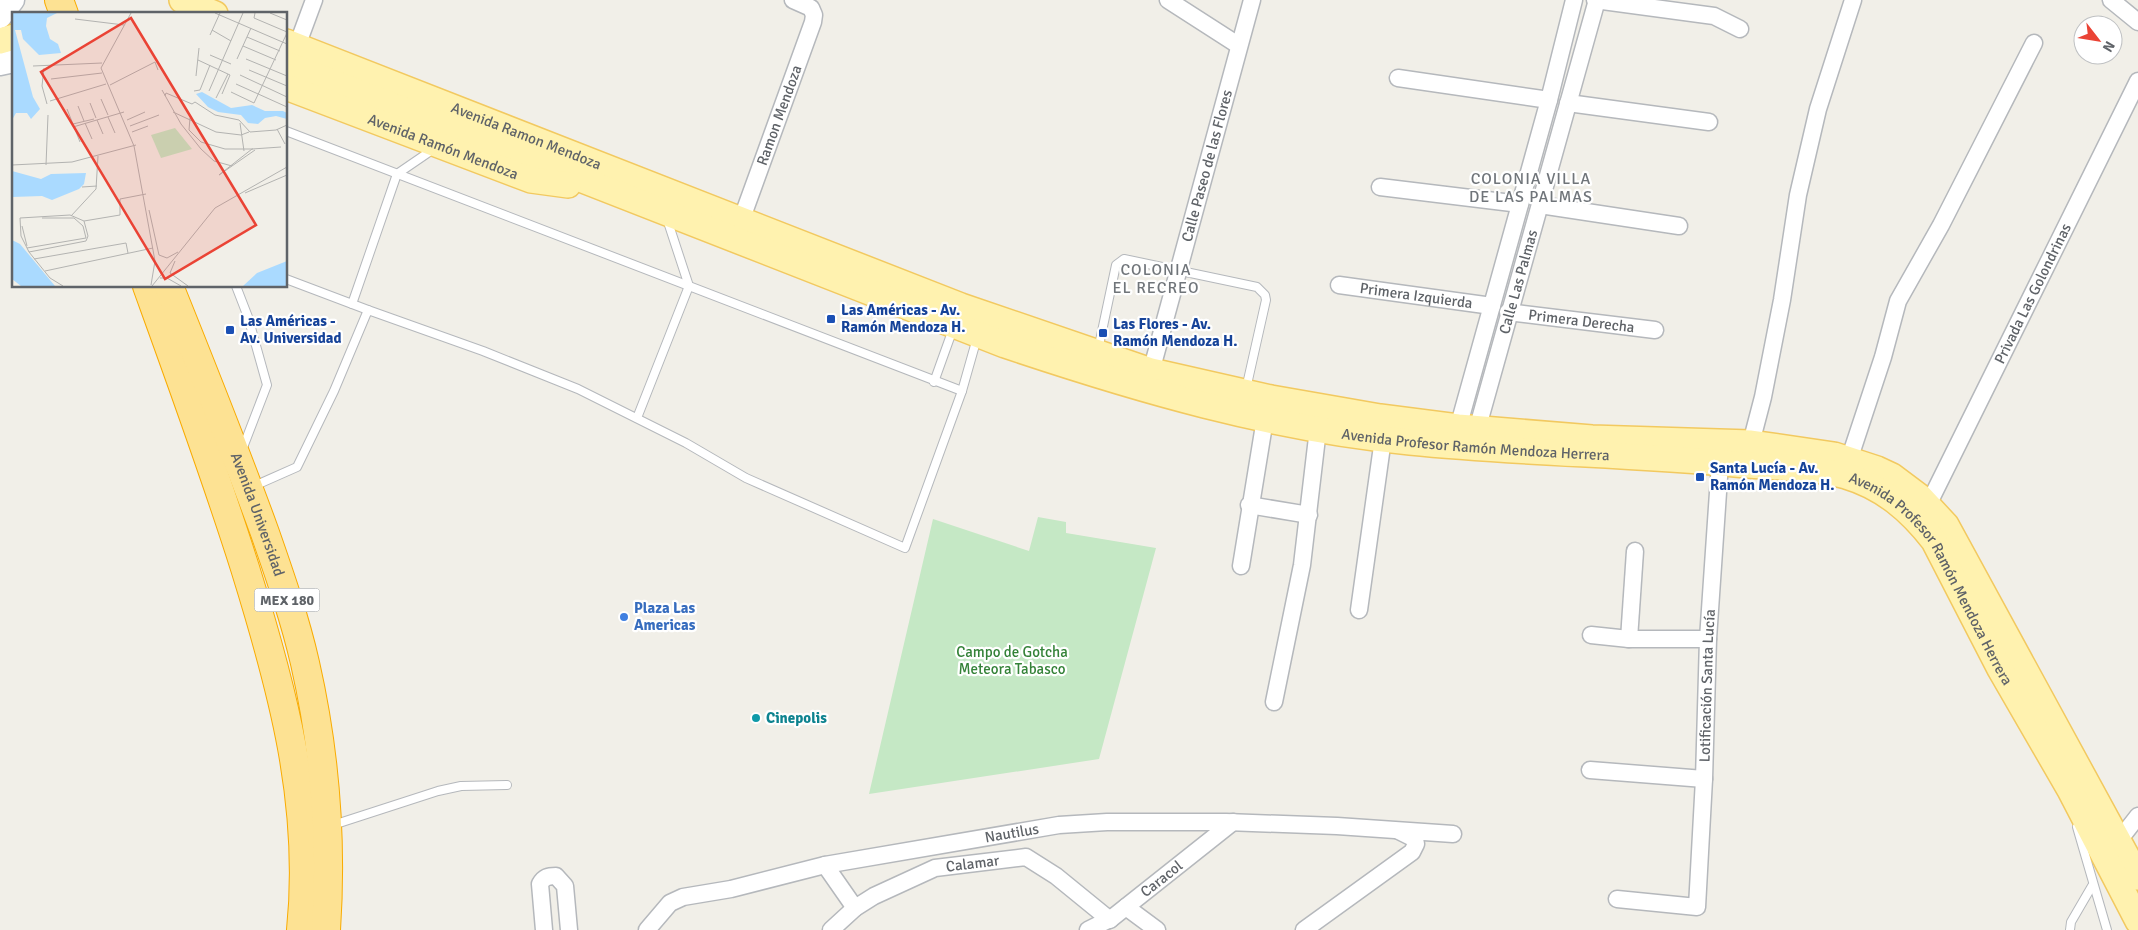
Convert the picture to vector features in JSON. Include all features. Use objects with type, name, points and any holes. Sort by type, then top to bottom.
[{"type":"highway","points":[[42,0],[46,12]]},
{"type":"highway","points":[[59,0],[63,12]]},
{"type":"highway","name":"Avenida Universidad","points":[[148,288],[229,517],[276,670],[293,746],[303,815],[304,875],[300,930]]},
{"type":"highway","name":"Avenida Universidad","points":[[170,288],[238,460],[286,595],[305,663],[322,760],[328,826],[326,930]]},
{"type":"main road","points":[[0,17],[13,0]]},
{"type":"main road","points":[[182,0],[210,12]]},
{"type":"main road","points":[[290,51],[603,189]]},
{"type":"main road","name":"Avenida Ramon Mendoza","points":[[290,51],[738,231],[764,230]]},
{"type":"main road","name":"Avenida Ramón Mendoza","points":[[288,88],[531,180],[603,189]]},
{"type":"main road","name":"Avenida Profesor Ramón Mendoza Herrera","points":[[603,189],[666,214],[738,231],[969,320],[1097,352],[1149,380],[1202,405],[1318,429],[1383,438],[1592,438],[1751,443],[1815,452],[1849,460],[1892,476],[1928,504],[1953,538],[2112,849],[2138,921]]},
{"type":"main road","name":"Avenida Profesor Ramón Mendoza Herrera","points":[[764,230],[1078,370],[1245,392],[1380,417],[1465,437],[1566,454],[1664,457],[1844,476],[1882,492],[1910,513],[1938,548],[2000,670],[2052,760],[2112,849],[2138,876]]},
{"type":"street","points":[[290,51],[314,0]]},
{"type":"street","name":"Ramon Mendoza","points":[[738,231],[813,22],[814,15],[811,8],[793,0]]},
{"type":"street","points":[[1168,0],[1238,45]]},
{"type":"street","name":"Calle Paseo de las Flores","points":[[1149,380],[1177,270],[1252,0]]},
{"type":"street","name":"Calle Las Palmas","points":[[1465,437],[1492,306],[1549,100],[1574,0]]},
{"type":"street","points":[[1596,0],[1714,16],[1740,29]]},
{"type":"street","name":"Calle Las Palmas","points":[[1465,437],[1517,284],[1596,0]]},
{"type":"street","points":[[1751,443],[1782,300],[1798,195],[1818,109],[1853,0]]},
{"type":"street","points":[[2111,0],[2138,22]]},
{"type":"street","points":[[1849,460],[1883,357],[1898,301],[1941,224],[2034,43]]},
{"type":"street","points":[[1398,78],[1549,100]]},
{"type":"street","name":"Privada Las Golondrinas","points":[[1928,504],[2138,81]]},
{"type":"street","points":[[1568,103],[1709,122]]},
{"type":"street","points":[[1533,159],[1541,167],[1552,163]]},
{"type":"street","points":[[1525,188],[1535,182],[1541,185],[1541,199],[1679,226]]},
{"type":"street","points":[[1380,187],[1520,204]]},
{"type":"street","points":[[1506,254],[1513,264],[1519,263],[1524,259]]},
{"type":"street","points":[[1500,279],[1504,274],[1510,273],[1517,284]]},
{"type":"street","name":"Primera Izquierda","points":[[1339,285],[1492,306]]},
{"type":"street","name":"Primera Derecha","points":[[1508,312],[1655,330]]},
{"type":"street","points":[[1241,566],[1249,505],[1265,419]]},
{"type":"street","points":[[1274,702],[1302,565],[1318,429]]},
{"type":"street","points":[[1359,610],[1383,438]]},
{"type":"street","name":"Lotificación Santa Lucía","points":[[1617,899],[1697,907],[1704,779],[1708,639],[1720,462]]},
{"type":"street","points":[[1249,505],[1309,515]]},
{"type":"street","points":[[1629,639],[1635,551]]},
{"type":"street","points":[[1591,634],[1629,639],[1708,639]]},
{"type":"street","points":[[1590,770],[1704,779]]},
{"type":"street","points":[[2112,849],[2138,816]]},
{"type":"street","name":"Nautilus","points":[[646,930],[670,903],[683,897],[731,888],[825,865],[1059,825],[1106,822],[1233,822],[1453,834]]},
{"type":"street","name":"Caracol","points":[[1088,930],[1110,924],[1126,907],[1233,822]]},
{"type":"street","name":"Nautilus","points":[[1304,930],[1412,852],[1416,844],[1415,839],[1407,833],[1395,830]]},
{"type":"street","name":"Calamar","points":[[832,930],[854,908],[883,891],[935,868],[1026,857],[1061,880],[1110,924]]},
{"type":"street","points":[[825,865],[854,908]]},
{"type":"street","points":[[544,930],[540,884],[543,879],[549,876],[556,876],[565,886],[568,930]]},
{"type":"street","points":[[1126,907],[1156,930]]},
{"type":"lane","points":[[288,132],[934,382],[962,391]]},
{"type":"lane","points":[[352,304],[397,174],[438,145]]},
{"type":"lane","points":[[637,418],[689,286],[666,214]]},
{"type":"lane","points":[[1097,352],[1116,265],[1124,259],[1257,287],[1266,295],[1245,392]]},
{"type":"lane","points":[[288,280],[552,378],[637,418],[746,478],[905,548],[962,391],[969,320]]},
{"type":"lane","points":[[237,288],[248,317],[267,385],[238,460]]},
{"type":"lane","points":[[248,489],[297,467],[334,391],[368,310]]},
{"type":"lane","points":[[934,382],[969,320]]},
{"type":"lane","points":[[2052,760],[2074,817],[2092,886],[2107,930]]},
{"type":"lane","points":[[328,826],[438,791],[461,786],[506,785]]},
{"type":"lane","points":[[2070,930],[2071,922],[2092,886]]},
{"type":"green space","name":"Campo de Gotcha Meteora Tabasco","points":[[1038,517],[1066,522],[1066,533],[1156,548],[1099,759],[869,794],[933,519],[1029,551]]},
{"type":"place","name":"Las Américas - Av. Ramón Mendoza H.","points":[[831,319]]},
{"type":"place","name":"Las Américas - Av. Universidad","points":[[230,330]]},
{"type":"place","name":"Las Flores - Av. Ramón Mendoza H.","points":[[1103,333]]},
{"type":"place","name":"Santa Lucía - Av. Ramón Mendoza H.","points":[[1700,477]]},
{"type":"place","name":"Plaza Las Americas","points":[[624,617]]},
{"type":"place","name":"Cinepolis","points":[[756,718]]},
{"type":"district","name":"COLONIA VILLA DE LAS PALMAS","points":[[1531,188]]},
{"type":"district","name":"COLONIA EL RECREO","points":[[1156,279]]}]
